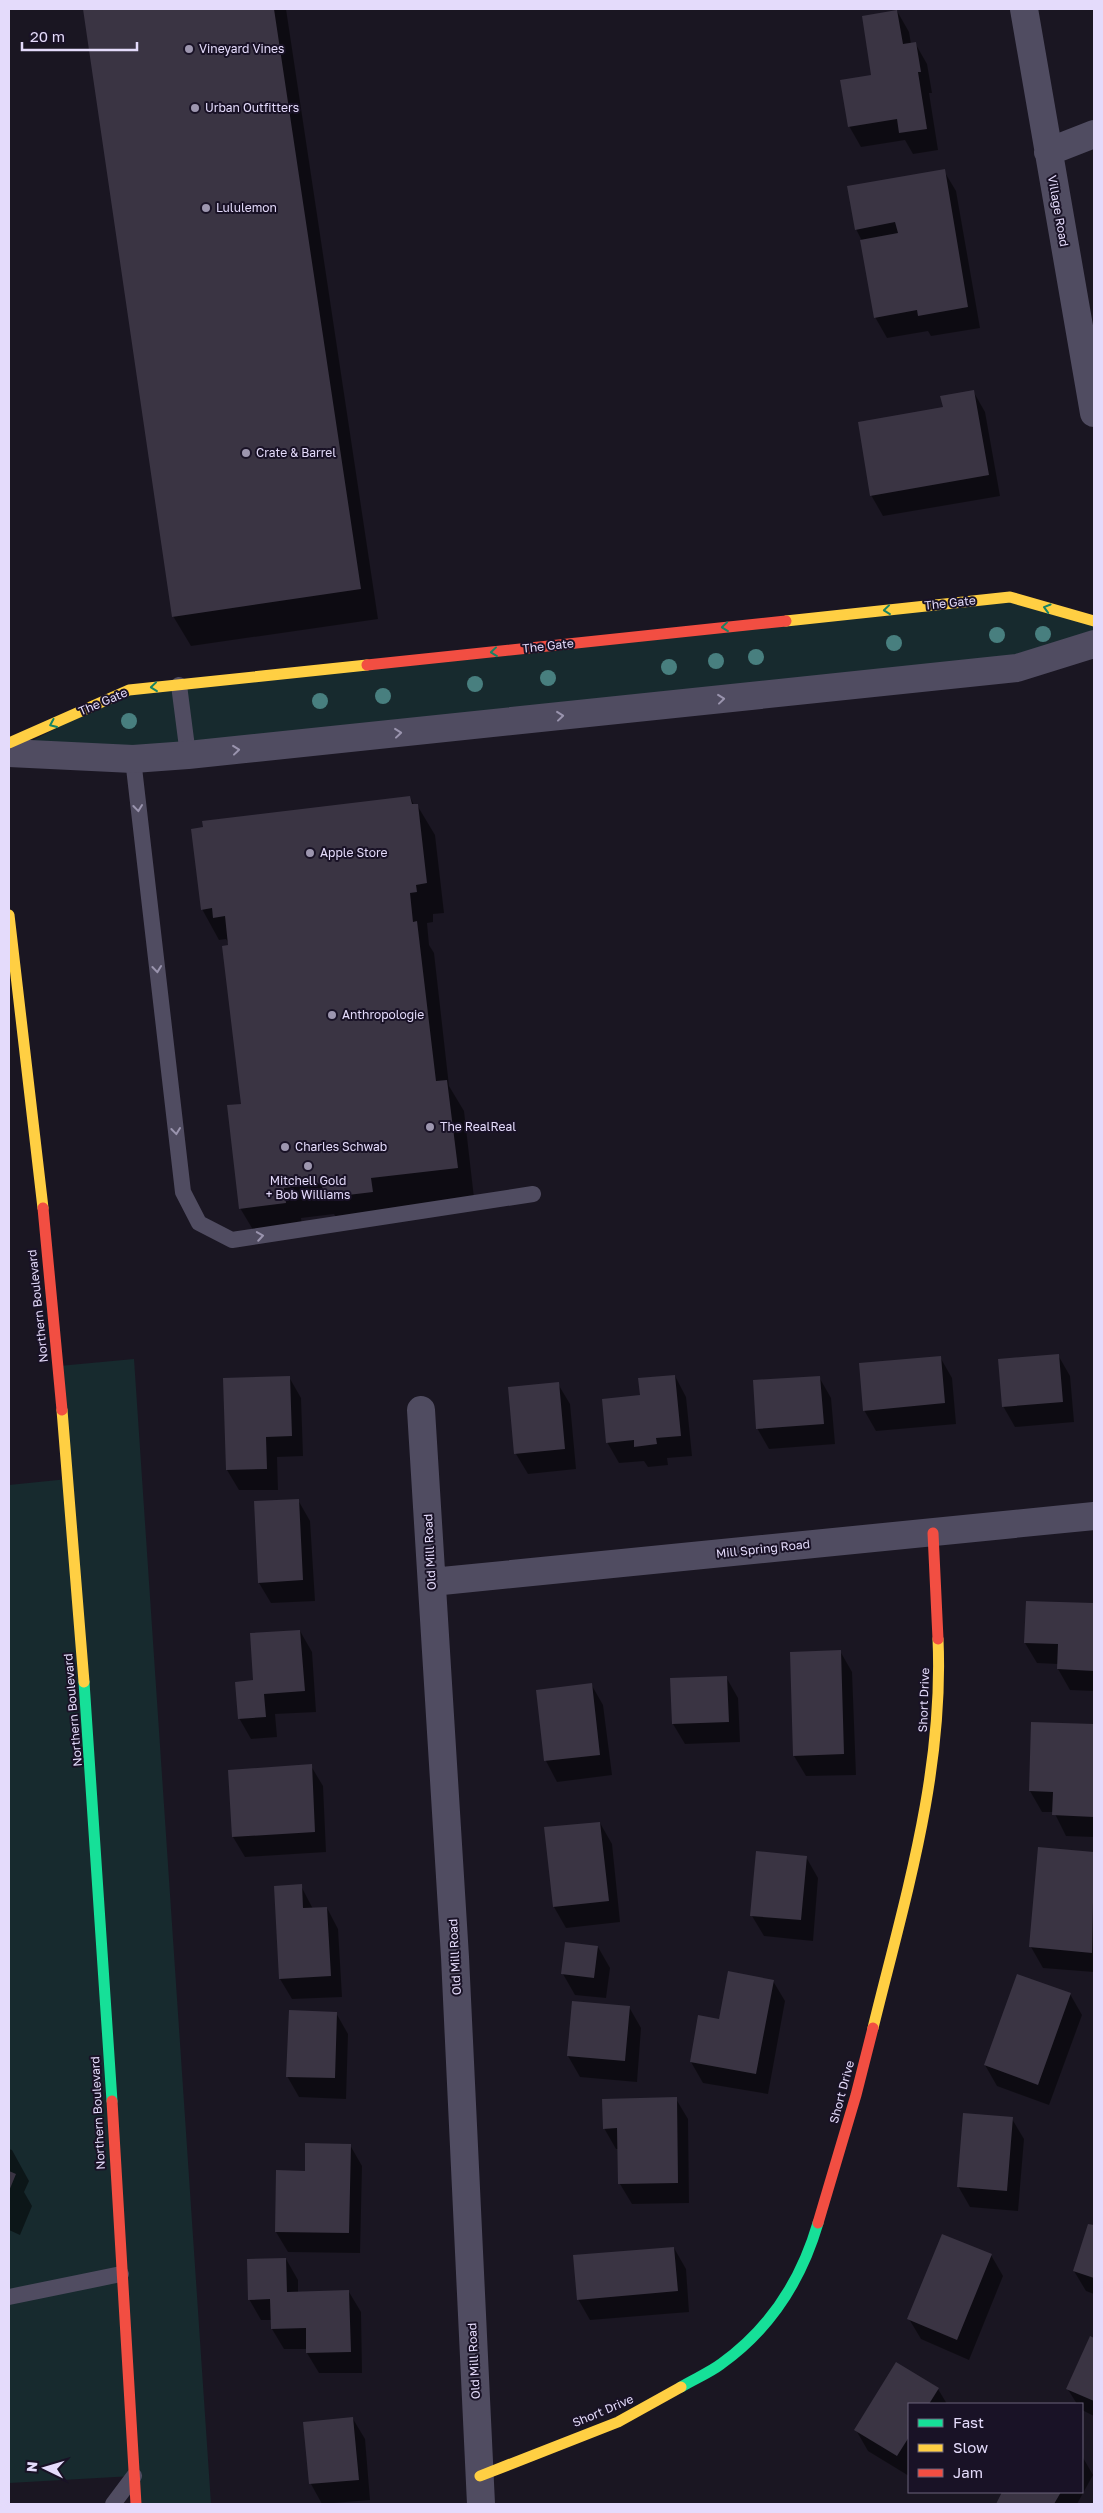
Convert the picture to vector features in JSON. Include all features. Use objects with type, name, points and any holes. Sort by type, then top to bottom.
[{"type":"street","name":"Village Road","points":[[1024,9],[1094,413]]},
{"type":"street","points":[[1048,152],[1094,134]]},
{"type":"street","name":"The Gate","points":[[9,743],[129,690],[1010,597],[1094,621]]},
{"type":"street","points":[[9,753],[133,759],[188,755],[1017,668],[1094,644]]},
{"type":"street","name":"Northern Boulevard","points":[[9,915],[61,1394],[91,1768],[136,2504]]},
{"type":"street","name":"Old Mill Road","points":[[421,1410],[455,1956],[481,2504]]},
{"type":"street","name":"Mill Spring Road","points":[[432,1582],[1094,1516]]},
{"type":"street","name":"Short Drive","points":[[480,2476],[618,2422],[722,2364],[762,2328],[796,2282],[816,2231],[856,2094],[923,1828],[938,1718],[939,1666],[934,1532]]},
{"type":"lane","points":[[179,685],[188,755]]},
{"type":"lane","points":[[133,759],[183,1192],[199,1223],[232,1240],[533,1194]]},
{"type":"lane","points":[[9,2297],[121,2274]]},
{"type":"lane","points":[[113,2504],[134,2476]]},
{"type":"green space","points":[[1010,597],[1094,621],[1094,644],[1017,668],[140,760],[9,753],[129,690]]},
{"type":"green space","points":[[134,1359],[211,2504],[136,2504],[133,2476],[9,2483],[9,1485],[68,1479],[59,1366]]},
{"type":"building","points":[[83,9],[274,9],[361,589],[172,617]]},
{"type":"building","points":[[897,10],[903,44],[916,42],[921,72],[918,72],[927,129],[899,133],[897,119],[848,127],[840,80],[871,75],[862,16]]},
{"type":"building","points":[[945,169],[968,307],[918,316],[917,310],[874,318],[860,240],[898,233],[895,222],[855,230],[847,186]]},
{"type":"building","points":[[974,390],[989,475],[870,496],[858,422],[943,407],[940,396]]},
{"type":"building","points":[[410,796],[412,804],[418,804],[427,883],[416,885],[417,892],[410,893],[413,922],[417,921],[436,1081],[447,1080],[458,1168],[371,1178],[373,1192],[323,1198],[322,1183],[284,1188],[286,1203],[239,1209],[227,1105],[241,1104],[222,946],[228,945],[225,916],[213,918],[212,908],[201,910],[191,829],[203,827],[202,821]]},
{"type":"building","points":[[1059,1354],[1063,1402],[1002,1407],[998,1359]]},
{"type":"building","points":[[941,1356],[945,1403],[863,1411],[859,1363]]},
{"type":"building","points":[[675,1375],[681,1436],[656,1438],[657,1444],[634,1447],[634,1440],[606,1443],[602,1399],[640,1395],[638,1378]]},
{"type":"building","points":[[290,1376],[292,1436],[266,1437],[267,1469],[226,1470],[223,1378]]},
{"type":"building","points":[[820,1376],[824,1424],[756,1429],[753,1380]]},
{"type":"building","points":[[559,1382],[565,1449],[514,1454],[508,1387]]},
{"type":"building","points":[[299,1499],[303,1580],[258,1583],[254,1501]]},
{"type":"building","points":[[1026,1601],[1094,1603],[1094,1671],[1057,1669],[1058,1644],[1024,1643]]},
{"type":"building","points":[[300,1630],[305,1691],[264,1694],[266,1717],[238,1719],[235,1682],[253,1680],[250,1633]]},
{"type":"building","points":[[841,1650],[844,1754],[793,1756],[790,1652]]},
{"type":"building","points":[[727,1676],[729,1722],[672,1724],[670,1678]]},
{"type":"building","points":[[592,1683],[600,1755],[544,1761],[536,1690]]},
{"type":"building","points":[[1031,1722],[1094,1724],[1094,1817],[1052,1815],[1053,1792],[1029,1791]]},
{"type":"building","points":[[312,1764],[315,1832],[232,1837],[228,1770]]},
{"type":"building","points":[[600,1822],[609,1901],[553,1907],[544,1827]]},
{"type":"building","points":[[1038,1847],[1094,1852],[1092,1953],[1029,1947]]},
{"type":"building","points":[[756,1851],[807,1856],[801,1920],[750,1916]]},
{"type":"building","points":[[302,1884],[303,1908],[327,1907],[331,1976],[279,1979],[274,1886]]},
{"type":"building","points":[[565,1942],[598,1946],[594,1978],[561,1974]]},
{"type":"building","points":[[728,1971],[774,1980],[756,2074],[690,2062],[698,2015],[719,2019]]},
{"type":"building","points":[[1017,1974],[1071,1993],[1038,2085],[984,2065]]},
{"type":"building","points":[[572,2001],[630,2006],[625,2061],[567,2056]]},
{"type":"building","points":[[289,2010],[337,2012],[335,2078],[286,2077]]},
{"type":"building","points":[[677,2097],[678,2183],[618,2184],[617,2128],[603,2129],[602,2099]]},
{"type":"building","points":[[963,2113],[1013,2117],[1007,2191],[957,2187]]},
{"type":"building","points":[[305,2143],[351,2144],[349,2233],[275,2232],[276,2170],[305,2171]]},
{"type":"building","points":[[9,2171],[16,2174],[9,2191]]},
{"type":"building","points":[[1088,2224],[1094,2225],[1094,2278],[1073,2271]]},
{"type":"building","points":[[942,2234],[992,2254],[957,2340],[907,2319]]},
{"type":"building","points":[[674,2247],[678,2291],[577,2300],[573,2255]]},
{"type":"building","points":[[286,2258],[287,2292],[349,2290],[351,2352],[306,2353],[306,2328],[271,2329],[270,2299],[248,2300],[247,2259]]},
{"type":"building","points":[[1090,2336],[1094,2338],[1094,2401],[1066,2389]]},
{"type":"building","points":[[896,2362],[939,2388],[930,2403],[908,2403],[908,2439],[897,2456],[854,2430]]},
{"type":"building","points":[[353,2417],[359,2480],[309,2484],[303,2422]]},
{"type":"building","points":[[1002,2493],[1060,2493],[1054,2504],[996,2504]]},
{"type":"traffic: fast","points":[[84,1682],[112,2101]]},
{"type":"traffic: fast","points":[[681,2387],[721,2364],[739,2350],[769,2319],[793,2284],[803,2265],[818,2223]]},
{"type":"traffic: slow","points":[[786,621],[1010,597],[1094,621]]},
{"type":"traffic: slow","points":[[9,743],[129,690],[367,665]]},
{"type":"traffic: slow","points":[[9,915],[43,1208]]},
{"type":"traffic: slow","points":[[62,1410],[84,1682]]},
{"type":"traffic: slow","points":[[873,2028],[909,1883],[929,1787],[938,1689],[938,1639]]},
{"type":"traffic: slow","points":[[480,2476],[618,2422],[681,2387]]},
{"type":"traffic: jam","points":[[367,665],[786,621]]},
{"type":"traffic: jam","points":[[43,1208],[62,1410]]},
{"type":"traffic: jam","points":[[933,1533],[938,1639]]},
{"type":"traffic: jam","points":[[818,2223],[856,2095],[873,2028]]},
{"type":"traffic: jam","points":[[112,2101],[136,2504]]},
{"type":"place","name":"Vineyard Vines","points":[[189,49]]},
{"type":"place","name":"Urban Outfitters","points":[[195,108]]},
{"type":"place","name":"Lululemon","points":[[206,208]]},
{"type":"place","name":"Crate & Barrel","points":[[246,453]]},
{"type":"place","name":"Apple Store","points":[[310,853]]},
{"type":"place","name":"Anthropologie","points":[[332,1015]]},
{"type":"place","name":"The RealReal","points":[[430,1127]]},
{"type":"place","name":"Charles Schwab","points":[[285,1147]]},
{"type":"place","name":"Mitchell Gold + Bob Williams","points":[[308,1166]]}]
